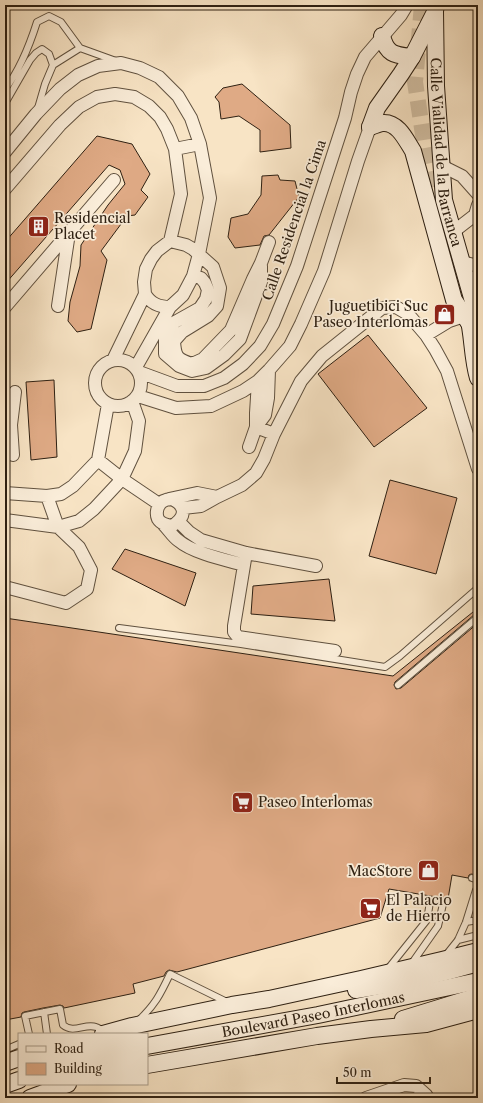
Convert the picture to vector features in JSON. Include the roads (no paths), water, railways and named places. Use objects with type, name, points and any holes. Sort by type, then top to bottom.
[{"type":"main road","points":[[370,128],[377,108],[412,56],[436,8]]},
{"type":"main road","name":"Calle Vialidad de la Barranca","points":[[436,8],[436,86],[444,200],[453,232],[459,269],[473,317],[475,369],[478,378]]},
{"type":"main road","points":[[382,36],[386,49],[391,53],[399,56],[412,56]]},
{"type":"main road","points":[[370,128],[382,123],[389,124],[401,131],[412,151],[454,300],[473,317]]},
{"type":"main road","points":[[318,1015],[356,997],[384,980],[409,968],[478,950]]},
{"type":"main road","points":[[108,1033],[132,1026],[232,1005],[269,999],[294,1000],[384,980],[460,969],[478,963]]},
{"type":"main road","name":"Boulevard Paseo Interlomas","points":[[148,1046],[318,1015],[478,981]]},
{"type":"main road","points":[[371,1029],[478,996]]},
{"type":"main road","name":"Boulevard Paseo Interlomas","points":[[148,1064],[317,1036],[426,1024],[478,1010]]},
{"type":"main road","points":[[5,1063],[18,1058]]},
{"type":"main road","points":[[5,1085],[18,1080]]},
{"type":"main road","points":[[30,1098],[65,1085]]},
{"type":"street","name":"Calle Residencial la Cima","points":[[138,370],[176,386],[204,386],[224,378],[243,364],[260,346],[273,324],[297,266],[345,118],[357,74],[365,57],[401,15],[407,5]]},
{"type":"street","points":[[5,152],[36,114],[60,89],[78,75],[98,66],[121,63],[140,68],[159,78],[178,96],[192,118],[200,144],[210,198],[199,254],[193,276],[183,295],[170,307],[138,370]]},
{"type":"street","points":[[5,189],[60,124],[79,107],[97,97],[115,94],[134,97],[149,106],[160,117],[167,129],[175,149],[181,194],[170,241],[157,251],[146,269],[144,282],[145,294],[149,300],[155,304],[163,307],[170,307]]},
{"type":"street","points":[[135,399],[176,408],[210,406],[243,391],[258,381],[290,346],[324,271],[358,161],[370,128]]},
{"type":"street","points":[[175,149],[200,144]]},
{"type":"street","points":[[442,166],[462,176],[478,194]]},
{"type":"street","points":[[5,307],[114,180]]},
{"type":"street","points":[[453,232],[475,215],[478,205]]},
{"type":"street","points":[[58,306],[69,232]]},
{"type":"street","points":[[170,241],[186,245],[199,254],[213,267],[220,288],[217,306],[208,316],[182,332],[174,341],[174,352],[180,360],[192,364],[203,359],[231,330],[269,242]]},
{"type":"street","points":[[193,276],[201,278],[205,283],[208,290],[206,299],[200,308],[175,322],[165,334],[165,354],[179,366],[192,371],[206,368],[224,355],[240,339],[260,282],[261,263]]},
{"type":"street","points":[[459,269],[478,266]]},
{"type":"street","points":[[113,360],[145,294]]},
{"type":"street","points":[[182,508],[201,506],[242,485],[256,473],[301,381],[322,356],[382,308],[396,307],[408,314],[426,335],[435,349],[447,372],[478,469]]},
{"type":"street","points":[[426,335],[449,321],[473,317]]},
{"type":"street","points":[[113,360],[126,360],[132,363],[138,370],[142,384],[141,390],[135,399],[127,404],[115,406],[108,404],[100,398],[95,383],[100,368],[104,364],[113,360]]},
{"type":"street","points":[[249,447],[256,427],[265,415],[268,398],[269,370]]},
{"type":"street","points":[[256,427],[258,381]]},
{"type":"street","points":[[13,455],[8,426],[15,392]]},
{"type":"street","points":[[5,520],[58,527],[79,521],[94,509],[122,479],[135,451],[140,421],[135,399]]},
{"type":"street","points":[[5,493],[47,496],[61,494],[73,486],[98,460],[108,404]]},
{"type":"street","points":[[256,427],[274,434]]},
{"type":"street","points":[[98,460],[122,479],[162,502],[197,493],[217,497]]},
{"type":"street","points":[[5,587],[66,603],[87,588],[91,570],[79,547],[58,527],[47,496]]},
{"type":"street","points":[[164,525],[172,526],[179,522],[183,516],[182,508],[179,502],[172,499],[162,502],[156,512],[158,520],[180,542],[316,566]]},
{"type":"street","points":[[179,522],[189,532],[198,545],[244,565]]},
{"type":"street","points":[[246,553],[234,632],[238,636],[335,651]]},
{"type":"street","points":[[366,1098],[404,1085],[416,1086],[428,1098]]},
{"type":"lane","points":[[5,89],[32,39],[38,22],[49,16],[62,22],[80,48],[121,63]]},
{"type":"lane","points":[[36,114],[45,84],[53,65],[80,48]]},
{"type":"lane","points":[[5,101],[36,52],[42,49],[49,54],[53,65]]},
{"type":"lane","points":[[119,628],[241,644],[385,667],[400,656],[478,588]]},
{"type":"lane","points":[[398,685],[478,617]]},
{"type":"lane","points":[[442,960],[458,940],[466,922],[476,890]]},
{"type":"lane","points":[[384,980],[427,920],[430,902]]},
{"type":"lane","points":[[409,968],[438,926],[443,904]]},
{"type":"lane","points":[[466,922],[478,920]]},
{"type":"lane","points":[[458,940],[478,936]]},
{"type":"lane","points":[[132,1026],[150,1009],[159,997],[170,974],[232,1005]]},
{"type":"lane","points":[[29,1033],[25,1016],[60,1009],[63,1025],[67,1029],[95,1026],[104,1033]]},
{"type":"lane","points":[[44,1012],[47,1033]]},
{"type":"lane","points":[[5,1050],[18,1044]]},
{"type":"tunnel","points":[[422,5],[415,82],[425,148],[438,215],[457,275]]},
{"type":"place","name":"Residencial Placet","points":[[38,226]]},
{"type":"place","name":"Juguetibici Suc Paseo Interlomas","points":[[444,314]]},
{"type":"place","name":"Paseo Interlomas","points":[[242,802]]},
{"type":"place","name":"MacStore","points":[[428,871]]},
{"type":"place","name":"El Palacio de Hierro","points":[[370,908]]}]
